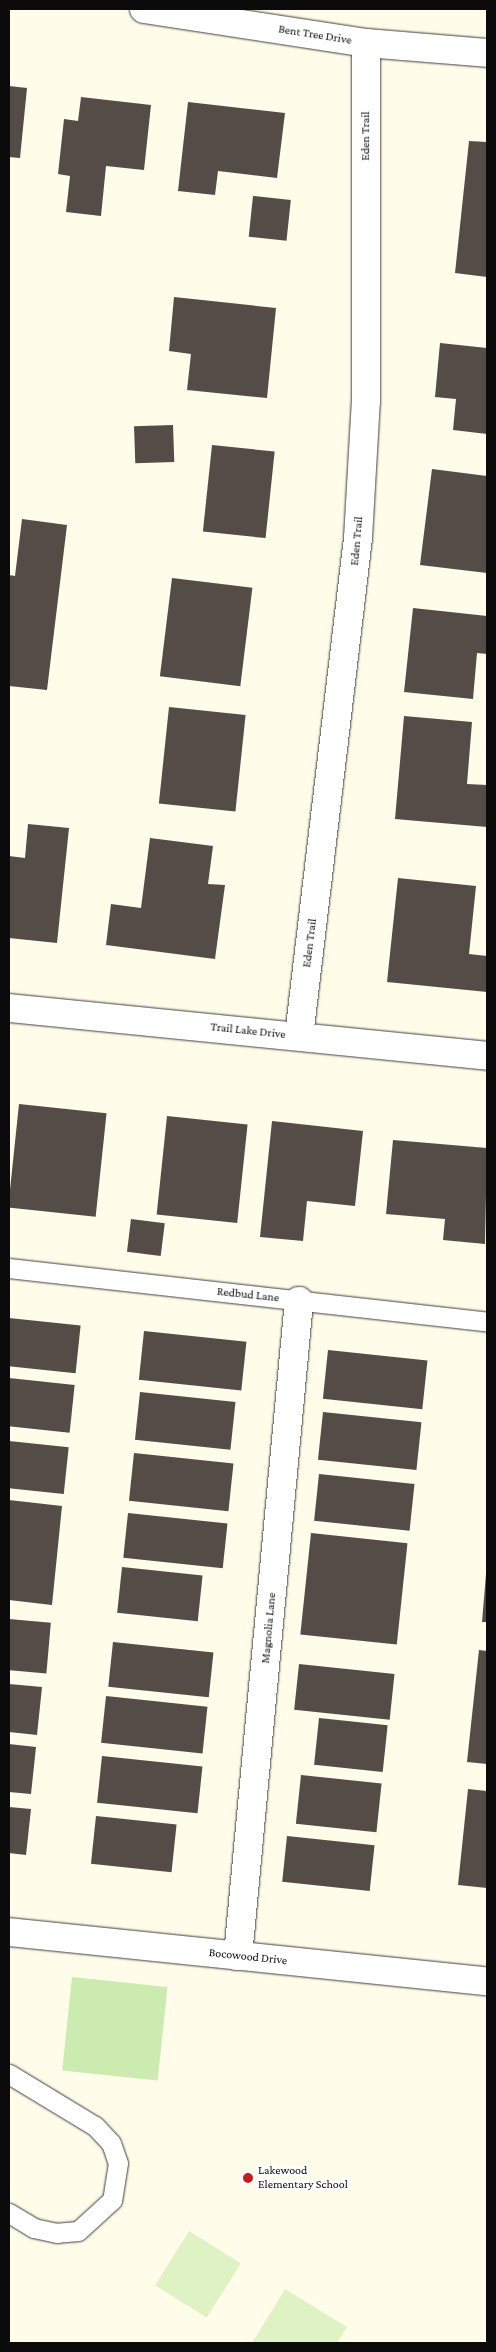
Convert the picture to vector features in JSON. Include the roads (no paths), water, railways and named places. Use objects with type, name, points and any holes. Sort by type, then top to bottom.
[{"type":"street","name":"Bent Tree Drive","points":[[144,9],[366,42],[487,53]]},
{"type":"street","name":"Eden Trail","points":[[299,1036],[358,538],[366,401],[366,42]]},
{"type":"street","name":"Trail Lake Drive","points":[[9,1008],[487,1056]]},
{"type":"street","name":"Magnolia Lane","points":[[238,1956],[299,1301]]},
{"type":"street","name":"Bocowood Drive","points":[[9,1932],[487,1981]]},
{"type":"lane","name":"Redbud Lane","points":[[9,1268],[487,1322]]},
{"type":"lane","points":[[9,2074],[95,2126],[111,2143],[118,2163],[112,2200],[78,2231],[57,2233],[34,2228],[9,2212]]},
{"type":"place","name":"Lakewood Elementary School","points":[[248,2178]]}]
